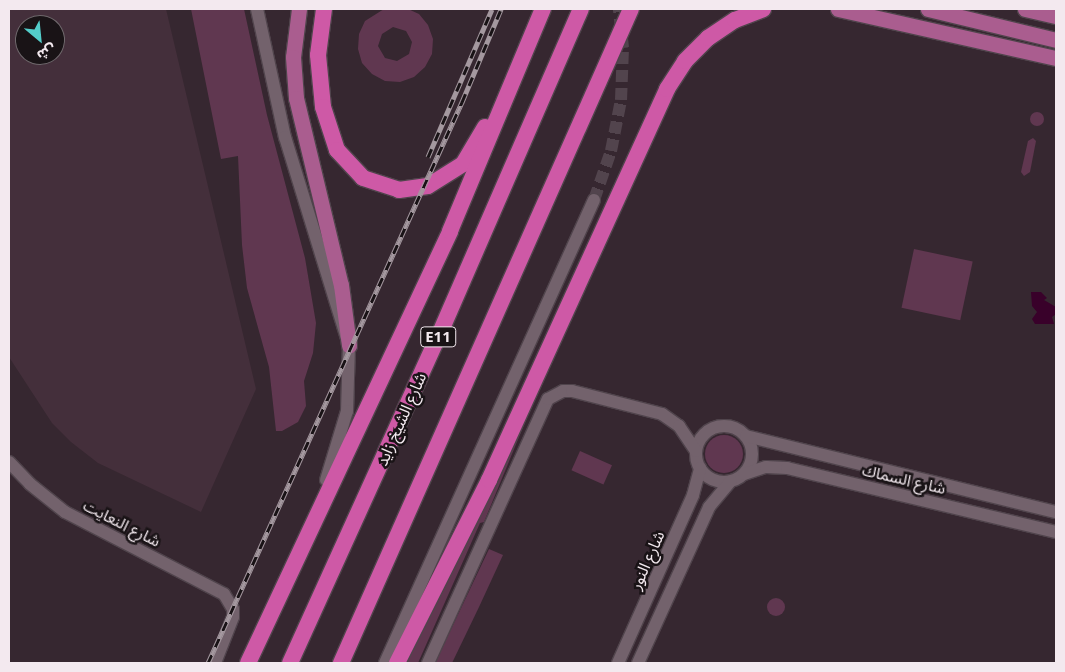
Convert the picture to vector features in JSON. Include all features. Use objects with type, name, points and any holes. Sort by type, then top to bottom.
[{"type":"highway","points":[[324,9],[319,37],[319,81],[325,116],[337,150],[355,172],[371,183],[409,190],[428,186],[446,177],[470,155],[538,9]]},
{"type":"highway","points":[[248,663],[314,517],[356,436],[450,231],[543,9]]},
{"type":"highway","name":"شارع الشيخ زايد","points":[[290,663],[440,333],[581,9]]},
{"type":"highway","name":"E11","points":[[341,663],[631,9]]},
{"type":"highway","points":[[396,663],[488,480],[667,88],[685,61],[708,38],[735,20],[763,9]]},
{"type":"main road","points":[[299,9],[293,57],[299,117],[341,285],[349,345]]},
{"type":"main road","points":[[838,9],[1056,58]]},
{"type":"main road","points":[[928,9],[1056,40]]},
{"type":"main road","points":[[1025,9],[1056,16]]},
{"type":"street","points":[[257,9],[285,137],[349,345],[347,411],[314,517]]},
{"type":"street","points":[[385,663],[594,200]]},
{"type":"street","points":[[428,663],[548,399],[563,391],[572,392],[662,414],[679,426],[696,451],[700,468],[713,480],[731,481]]},
{"type":"street","points":[[638,663],[710,507],[731,481],[744,474],[752,459],[746,436],[738,430],[721,426],[704,434],[696,451]]},
{"type":"street","name":"شارع السماك","points":[[746,436],[1056,512]]},
{"type":"street","name":"شارع النعايت","points":[[9,462],[30,484],[65,512],[98,532],[217,587],[230,601],[233,608],[232,626],[215,663]]},
{"type":"street","name":"شارع السماك","points":[[744,474],[766,467],[787,468],[1056,532]]},
{"type":"street","name":"شارع النور","points":[[618,663],[693,496],[700,468]]},
{"type":"shaded area","points":[[9,9],[166,9],[256,389],[201,512],[98,463],[71,442],[52,423],[9,357]]},
{"type":"shaded area","points":[[191,9],[244,9],[267,115],[305,258],[316,323],[313,353],[304,381],[306,406],[298,422],[282,431],[276,431],[269,367],[247,288],[242,245],[238,156],[221,159]]},
{"type":"shaded area","points":[[384,9],[408,9],[419,14],[428,25],[433,39],[432,54],[425,67],[414,77],[400,82],[385,81],[372,74],[362,63],[358,49],[359,34],[365,21]],"holes":[[[393,27],[406,31],[412,42],[409,54],[397,61],[385,58],[378,46],[382,34]]]},
{"type":"shaded area","points":[[1034,112],[1040,112],[1044,119],[1040,126],[1034,126],[1030,122],[1030,116]]},
{"type":"shaded area","points":[[1033,138],[1036,141],[1030,172],[1024,176],[1021,172],[1028,141]]},
{"type":"shaded area","points":[[914,249],[973,261],[960,320],[902,308]]},
{"type":"shaded area","points":[[1031,292],[1041,292],[1047,298],[1044,300],[1056,307],[1056,314],[1052,317],[1054,324],[1035,324],[1032,319],[1037,312],[1032,306]]},
{"type":"shaded area","points":[[538,391],[484,522],[480,523],[418,663],[405,663]]},
{"type":"shaded area","points":[[724,435],[737,441],[743,454],[737,467],[724,473],[711,467],[705,454],[711,441]]},
{"type":"shaded area","points":[[580,451],[612,465],[603,484],[571,470]]},
{"type":"shaded area","points":[[489,549],[503,555],[479,607],[452,663],[435,663]]},
{"type":"shaded area","points":[[772,598],[780,598],[785,603],[783,614],[772,616],[767,611],[767,603]]},
{"type":"tunnel","points":[[594,200],[611,151],[621,100],[623,48],[619,9]]},
{"type":"railway","points":[[428,157],[492,9]]},
{"type":"railway","points":[[208,663],[462,102],[501,9]]}]
